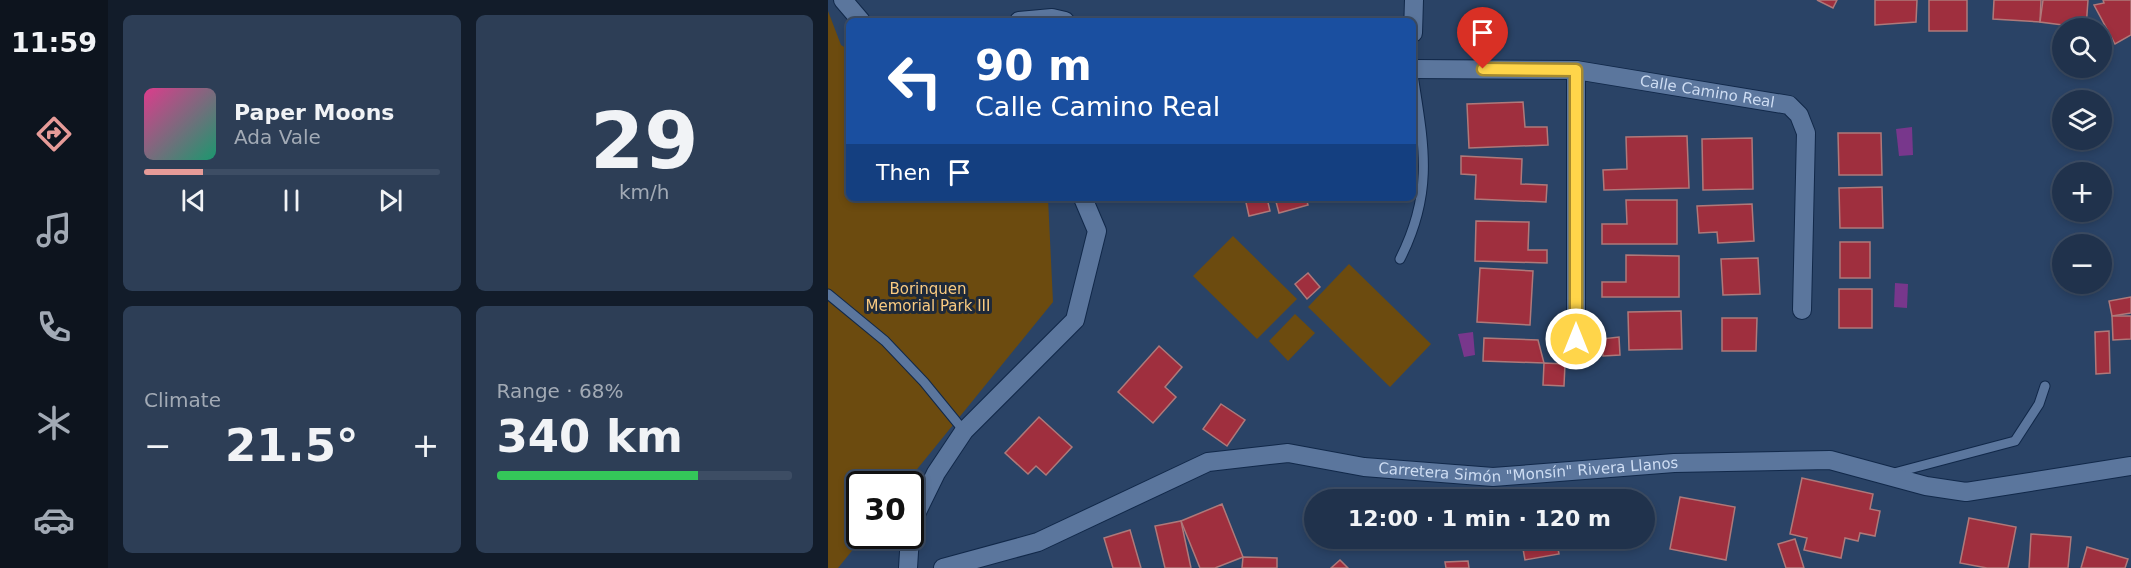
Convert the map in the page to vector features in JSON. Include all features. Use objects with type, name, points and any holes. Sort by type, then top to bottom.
[{"type":"street","points":[[843,0],[858,18]]},
{"type":"street","points":[[1413,18],[1414,0]]},
{"type":"street","name":"Calle Camino Real","points":[[1416,69],[1576,70],[1789,105],[1799,115],[1806,133],[1803,310]]},
{"type":"street","points":[[1576,70],[1576,339]]},
{"type":"street","points":[[924,498],[936,473],[964,431],[1075,320],[1097,231],[1084,201]]},
{"type":"street","name":"Carretera Simón \"Monsín\" Rivera Llanos","points":[[943,568],[1038,542],[1208,462],[1288,453],[1364,467],[1493,477],[1674,463],[1830,460],[1966,492],[2131,466]]},
{"type":"street","points":[[908,568],[909,549]]},
{"type":"lane","points":[[1400,259],[1415,230],[1424,180],[1423,137],[1416,94]]},
{"type":"lane","points":[[828,294],[885,341],[924,382],[964,431]]},
{"type":"lane","points":[[1886,475],[2015,441],[2039,404],[2045,386]]},
{"type":"green space","name":"Borinquen Memorial Park III","points":[[828,11],[841,45],[846,48],[846,201],[1048,201],[1053,302],[916,471],[846,471],[846,549],[853,549],[838,568],[828,568]]},
{"type":"green space","points":[[1233,236],[1297,299],[1257,339],[1193,276]]},
{"type":"green space","points":[[1349,264],[1431,344],[1390,387],[1308,307]]},
{"type":"green space","points":[[1295,314],[1315,333],[1288,361],[1269,341]]},
{"type":"shaded area","points":[[1912,127],[1913,155],[1899,156],[1896,129]]},
{"type":"shaded area","points":[[1895,283],[1908,284],[1907,308],[1894,307]]},
{"type":"shaded area","points":[[1473,332],[1475,355],[1464,357],[1458,334]]},
{"type":"building","points":[[1817,0],[1837,0],[1833,8]]},
{"type":"building","points":[[1875,0],[1917,0],[1916,22],[1875,25]]},
{"type":"building","points":[[1929,0],[1967,0],[1967,31],[1929,31]]},
{"type":"building","points":[[1994,0],[2041,0],[2040,22],[1993,19]]},
{"type":"building","points":[[2043,0],[2088,0],[2087,18],[2052,18],[2052,24],[2040,22]]},
{"type":"building","points":[[2103,0],[2131,0],[2131,35],[2115,44],[2112,38],[2112,18],[2101,18],[2094,5],[2104,3]]},
{"type":"building","points":[[1523,102],[1525,127],[1547,127],[1548,145],[1469,148],[1467,104]]},
{"type":"building","points":[[1838,133],[1881,133],[1882,175],[1839,175]]},
{"type":"building","points":[[1687,136],[1689,188],[1604,190],[1603,170],[1627,169],[1626,137]]},
{"type":"building","points":[[1752,138],[1753,189],[1703,190],[1702,139]]},
{"type":"building","points":[[1461,156],[1522,159],[1521,184],[1547,185],[1546,202],[1475,199],[1476,175],[1461,174]]},
{"type":"building","points":[[1882,187],[1883,228],[1840,228],[1839,188]]},
{"type":"building","points":[[1626,200],[1677,200],[1677,244],[1602,244],[1602,224],[1627,224]]},
{"type":"building","points":[[1246,201],[1268,201],[1270,211],[1249,216]]},
{"type":"building","points":[[1276,201],[1307,201],[1308,205],[1279,213]]},
{"type":"building","points":[[1752,204],[1754,241],[1718,243],[1717,232],[1699,233],[1697,206]]},
{"type":"building","points":[[1476,221],[1529,222],[1528,250],[1547,250],[1547,263],[1475,261]]},
{"type":"building","points":[[1840,242],[1870,242],[1870,278],[1840,278]]},
{"type":"building","points":[[1626,255],[1679,256],[1679,297],[1602,297],[1602,282],[1626,282]]},
{"type":"building","points":[[1758,258],[1760,294],[1723,295],[1721,259]]},
{"type":"building","points":[[1480,268],[1533,271],[1530,325],[1477,322]]},
{"type":"building","points":[[1308,273],[1320,287],[1307,299],[1295,284]]},
{"type":"building","points":[[1839,289],[1872,289],[1872,328],[1839,328]]},
{"type":"building","points":[[2131,297],[2131,313],[2112,316],[2109,301]]},
{"type":"building","points":[[1681,311],[1682,349],[1629,350],[1628,312]]},
{"type":"building","points":[[2112,316],[2131,316],[2131,339],[2113,340]]},
{"type":"building","points":[[1722,318],[1757,318],[1756,351],[1722,351]]},
{"type":"building","points":[[2109,331],[2110,373],[2096,374],[2095,332]]},
{"type":"building","points":[[1619,337],[1620,355],[1603,356],[1602,339]]},
{"type":"building","points":[[1484,338],[1538,340],[1544,363],[1483,361]]},
{"type":"building","points":[[1159,346],[1182,367],[1165,387],[1176,397],[1153,423],[1118,392]]},
{"type":"building","points":[[1544,363],[1565,364],[1564,386],[1543,385]]},
{"type":"building","points":[[1221,404],[1245,420],[1227,446],[1203,429]]},
{"type":"building","points":[[1039,417],[1072,447],[1046,475],[1036,466],[1028,474],[1005,453]]},
{"type":"building","points":[[1802,478],[1873,494],[1870,509],[1880,511],[1875,536],[1860,533],[1858,541],[1845,538],[1841,558],[1804,550],[1807,538],[1790,534]]},
{"type":"building","points":[[1680,497],[1735,507],[1726,560],[1670,549]]},
{"type":"building","points":[[1222,504],[1243,557],[1215,568],[1200,568],[1181,521]]},
{"type":"building","points":[[1969,518],[2016,527],[2008,568],[1987,568],[1960,563]]},
{"type":"building","points":[[1181,521],[1191,568],[1165,568],[1155,526]]},
{"type":"building","points":[[1130,530],[1141,568],[1113,568],[1104,538]]},
{"type":"building","points":[[2031,534],[2071,537],[2068,568],[2029,568]]},
{"type":"building","points":[[1795,539],[1804,568],[1786,568],[1778,544]]},
{"type":"building","points":[[2087,547],[2128,559],[2125,568],[2081,568]]},
{"type":"building","points":[[1523,549],[1558,549],[1559,554],[1525,560]]},
{"type":"building","points":[[1243,557],[1277,558],[1277,568],[1242,568]]},
{"type":"building","points":[[1340,560],[1348,568],[1331,568]]},
{"type":"building","points":[[1468,561],[1469,568],[1446,568],[1445,562]]},
{"type":"route","points":[[1483,69],[1576,70],[1576,339]]}]
